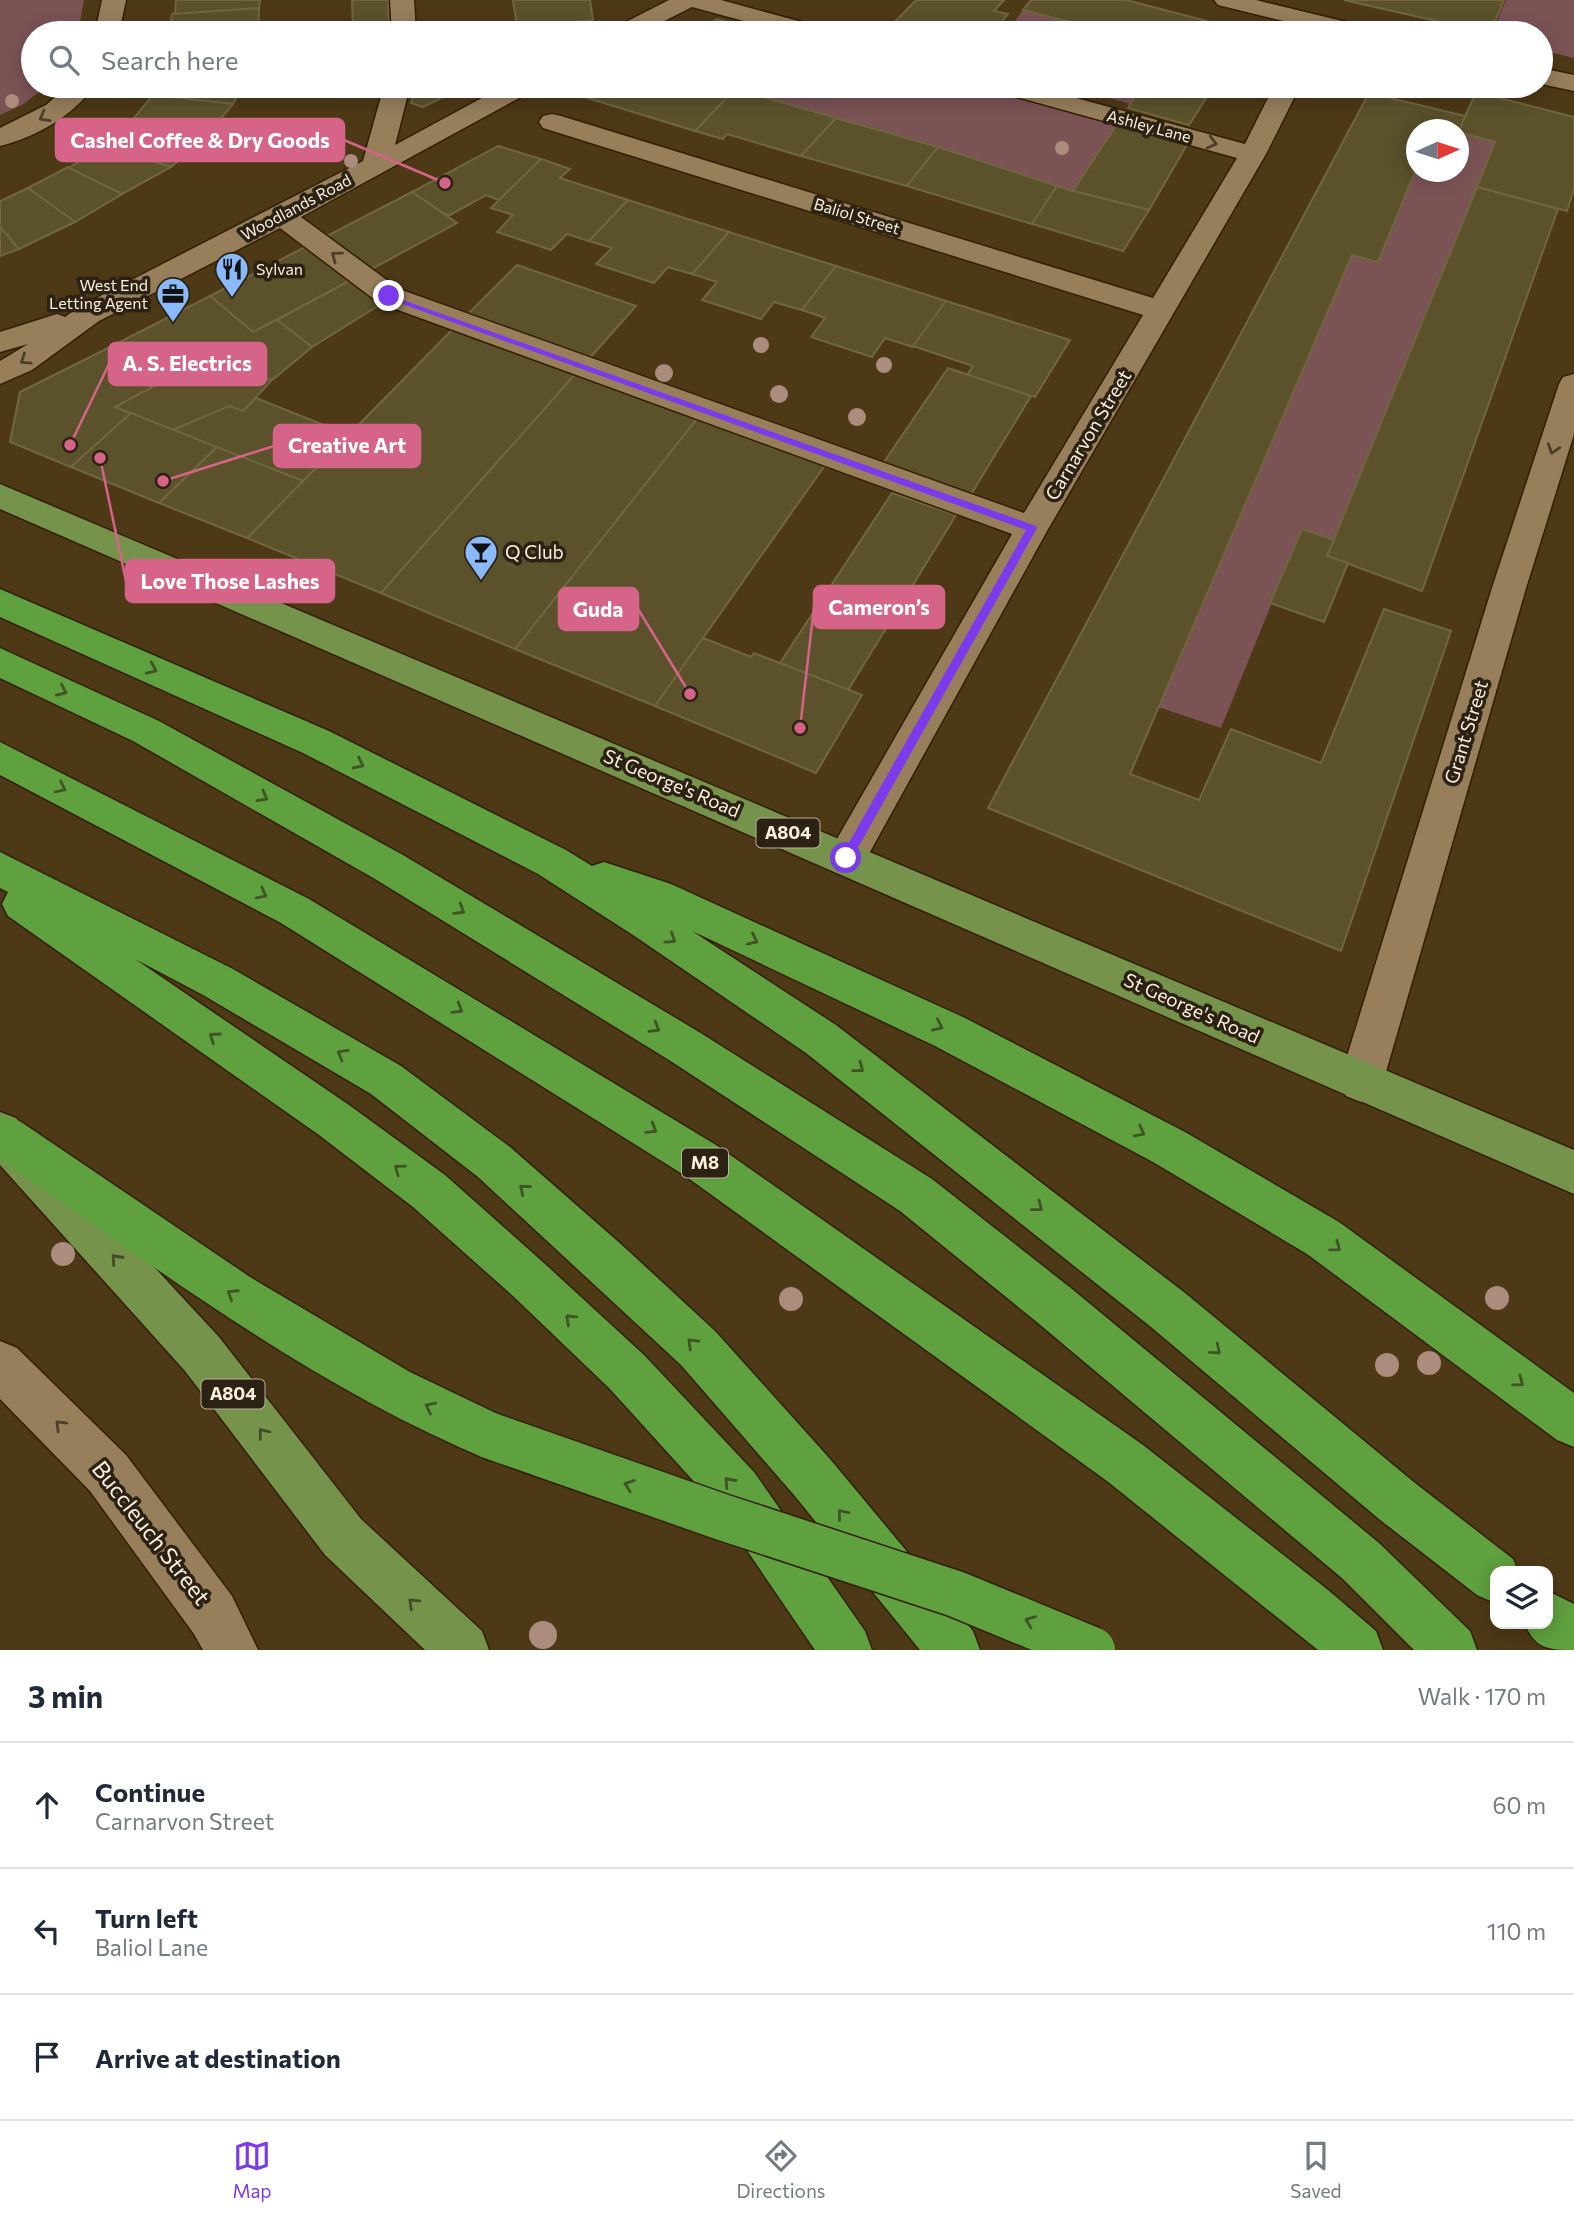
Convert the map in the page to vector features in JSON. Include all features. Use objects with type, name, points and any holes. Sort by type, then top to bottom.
[{"type":"highway","points":[[0,602],[316,742],[552,862],[821,1039],[1168,1310],[1397,1501],[1490,1573]]},
{"type":"highway","points":[[0,662],[146,731],[389,867],[684,1046],[916,1195],[1055,1306],[1361,1560],[1451,1650]]},
{"type":"highway","name":"M8","points":[[0,757],[295,911],[700,1160],[1125,1463],[1310,1608],[1357,1650]]},
{"type":"highway","points":[[552,862],[657,896],[855,986],[950,1032],[1169,1147],[1323,1238],[1574,1423]]},
{"type":"highway","points":[[0,869],[218,982],[386,1080],[494,1163],[607,1262],[698,1348],[812,1477],[954,1650]]},
{"type":"highway","points":[[0,888],[334,1120],[429,1191],[528,1280],[627,1372],[736,1490],[846,1650]]},
{"type":"highway","points":[[2,1135],[233,1294],[393,1389],[491,1436],[1032,1621],[1092,1650]]},
{"type":"highway","points":[[1553,1621],[1574,1637]]},
{"type":"main road","name":"St George's Road","points":[[0,496],[1574,1172]]},
{"type":"main road","name":"A804","points":[[2,1135],[202,1354],[343,1537],[463,1650]]},
{"type":"street","points":[[402,0],[403,21]]},
{"type":"street","points":[[646,21],[687,0]]},
{"type":"street","points":[[694,0],[771,21]]},
{"type":"street","points":[[1226,0],[1294,21]]},
{"type":"street","points":[[109,21],[113,2]]},
{"type":"street","points":[[1553,79],[1574,83]]},
{"type":"street","points":[[0,138],[44,118],[70,98]]},
{"type":"street","points":[[376,163],[394,98]]},
{"type":"street","name":"Woodlands Road","points":[[0,374],[21,363],[89,314],[282,216],[500,98]]},
{"type":"street","name":"Ashley Lane","points":[[1048,98],[1252,154]]},
{"type":"street","name":"Carnarvon Street","points":[[846,858],[1032,528],[1252,154],[1281,98]]},
{"type":"street","name":"Baliol Street","points":[[552,122],[1162,311]]},
{"type":"street","points":[[282,216],[389,296],[1032,528]]},
{"type":"street","points":[[0,342],[89,314]]},
{"type":"street","name":"Grant Street","points":[[1361,1082],[1509,588],[1574,384]]},
{"type":"street","name":"Buccleuch Street","points":[[0,1365],[108,1473],[213,1615],[232,1650]]},
{"type":"shaded area","points":[[0,0],[84,0],[80,21],[21,21],[21,98],[31,98],[0,115]]},
{"type":"shaded area","points":[[1506,0],[1574,0],[1574,58],[1553,53],[1553,21],[1497,21]]},
{"type":"shaded area","points":[[1023,10],[1067,21],[1015,21]]},
{"type":"shaded area","points":[[766,98],[1021,98],[1117,124],[1073,191],[938,147]]},
{"type":"shaded area","points":[[1108,98],[1135,98],[1131,104]]},
{"type":"shaded area","points":[[1469,135],[1495,142],[1334,540],[1302,529],[1221,728],[1158,707],[1352,255],[1378,261],[1411,182],[1469,182]]},
{"type":"building","points":[[176,0],[260,0],[259,8],[175,15]]},
{"type":"building","points":[[352,0],[388,0],[389,21],[353,21]]},
{"type":"building","points":[[513,0],[590,0],[593,20],[584,21],[516,21]]},
{"type":"building","points":[[916,0],[1004,0],[994,11],[1008,14],[1002,21],[896,21]]},
{"type":"building","points":[[1031,0],[1126,0],[1207,21],[1067,21],[1023,10]]},
{"type":"building","points":[[1344,0],[1504,0],[1495,21],[1437,21]]},
{"type":"building","points":[[259,8],[258,21],[171,21],[172,14]]},
{"type":"building","points":[[150,98],[180,98],[233,104],[208,134],[133,119]]},
{"type":"building","points":[[180,98],[236,98],[233,104]]},
{"type":"building","points":[[412,98],[441,98],[423,107],[411,103]]},
{"type":"building","points":[[587,98],[727,98],[695,131]]},
{"type":"building","points":[[726,98],[766,98],[836,118],[801,156],[727,134],[723,139],[695,131]]},
{"type":"building","points":[[1134,98],[1206,98],[1189,125],[1128,108]]},
{"type":"building","points":[[1366,98],[1390,98],[1465,116],[1464,119],[1406,119],[1406,182],[1411,182],[1378,262],[1352,255],[1130,774],[1199,800],[1231,729],[1321,763],[1384,609],[1451,631],[1341,951],[988,808]]},
{"type":"building","points":[[1473,98],[1500,98],[1574,117],[1574,189],[1567,211],[1477,187],[1495,142],[1469,135],[1469,119],[1464,119]]},
{"type":"building","points":[[836,118],[938,147],[907,186],[801,156]]},
{"type":"building","points":[[133,119],[208,134],[171,167],[103,145]]},
{"type":"building","points":[[1117,124],[1188,143],[1149,210],[1073,191]]},
{"type":"building","points":[[103,145],[171,167],[122,194],[69,168]]},
{"type":"building","points":[[498,146],[541,159],[499,200],[486,195],[448,216],[412,192]]},
{"type":"building","points":[[938,147],[1057,186],[1032,224],[907,186]]},
{"type":"building","points":[[541,159],[570,169],[560,178],[628,200],[589,241],[567,234],[551,250],[497,232],[513,215],[491,208]]},
{"type":"building","points":[[68,167],[122,194],[75,222],[28,188]]},
{"type":"building","points":[[1057,186],[1149,210],[1123,251],[1032,224]]},
{"type":"building","points":[[1477,187],[1558,209],[1422,591],[1327,556]]},
{"type":"building","points":[[28,188],[75,222],[19,249],[0,227],[0,201]]},
{"type":"building","points":[[412,192],[457,223],[368,271],[323,238]]},
{"type":"building","points":[[628,200],[729,232],[692,274],[668,267],[654,283],[596,264],[612,248],[589,241]]},
{"type":"building","points":[[0,227],[19,249],[0,256]]},
{"type":"building","points":[[729,232],[836,266],[802,310],[774,302],[761,319],[702,300],[717,282],[692,274]]},
{"type":"building","points":[[307,246],[351,280],[253,332],[210,296]]},
{"type":"building","points":[[517,265],[636,306],[588,360],[466,316]]},
{"type":"building","points":[[836,266],[946,301],[913,347],[885,338],[872,357],[811,337],[825,318],[802,310]]},
{"type":"building","points":[[351,280],[381,304],[312,347],[277,320]]},
{"type":"building","points":[[210,296],[253,332],[277,320],[312,347],[272,380],[261,376],[265,372],[240,363],[234,369],[206,358],[152,388],[108,348]]},
{"type":"building","points":[[946,301],[1070,340],[1035,397],[967,375],[973,366],[913,346]]},
{"type":"building","points":[[455,327],[578,371],[381,593],[247,538]]},
{"type":"building","points":[[108,348],[152,388],[115,407],[131,413],[71,467],[10,442],[20,392]]},
{"type":"building","points":[[206,358],[234,369],[240,363],[265,372],[261,376],[272,380],[243,411],[229,406],[173,430],[115,407]]},
{"type":"building","points":[[948,368],[1031,396],[970,496],[882,465]]},
{"type":"building","points":[[578,371],[700,415],[515,649],[381,593]]},
{"type":"building","points":[[256,398],[349,435],[303,481],[173,430],[229,406],[243,411]]},
{"type":"building","points":[[131,413],[217,447],[159,503],[71,467]]},
{"type":"building","points":[[700,415],[828,461],[655,706],[515,649]]},
{"type":"building","points":[[217,447],[303,481],[247,538],[159,503]]},
{"type":"building","points":[[892,493],[956,515],[848,690],[780,663]]},
{"type":"building","points":[[1302,529],[1334,540],[1327,556],[1348,563],[1324,622],[1270,603]]},
{"type":"building","points":[[703,638],[751,657],[754,653],[862,695],[816,773],[655,706]]},
{"type":"place","name":"Cashel Coffee & Dry Goods","points":[[445,183]]},
{"type":"place","name":"Sylvan","points":[[232,299]]},
{"type":"place","name":"West End Letting Agent","points":[[173,324]]},
{"type":"place","name":"A. S. Electrics","points":[[70,445]]},
{"type":"place","name":"Love Those Lashes","points":[[100,458]]},
{"type":"place","name":"Creative Art","points":[[163,481]]},
{"type":"place","name":"Q Club","points":[[481,582]]},
{"type":"place","name":"Guda","points":[[690,694]]},
{"type":"place","name":"Cameron’s","points":[[800,728]]},
{"type":"route","points":[[389,296],[1032,528],[846,858]]}]
